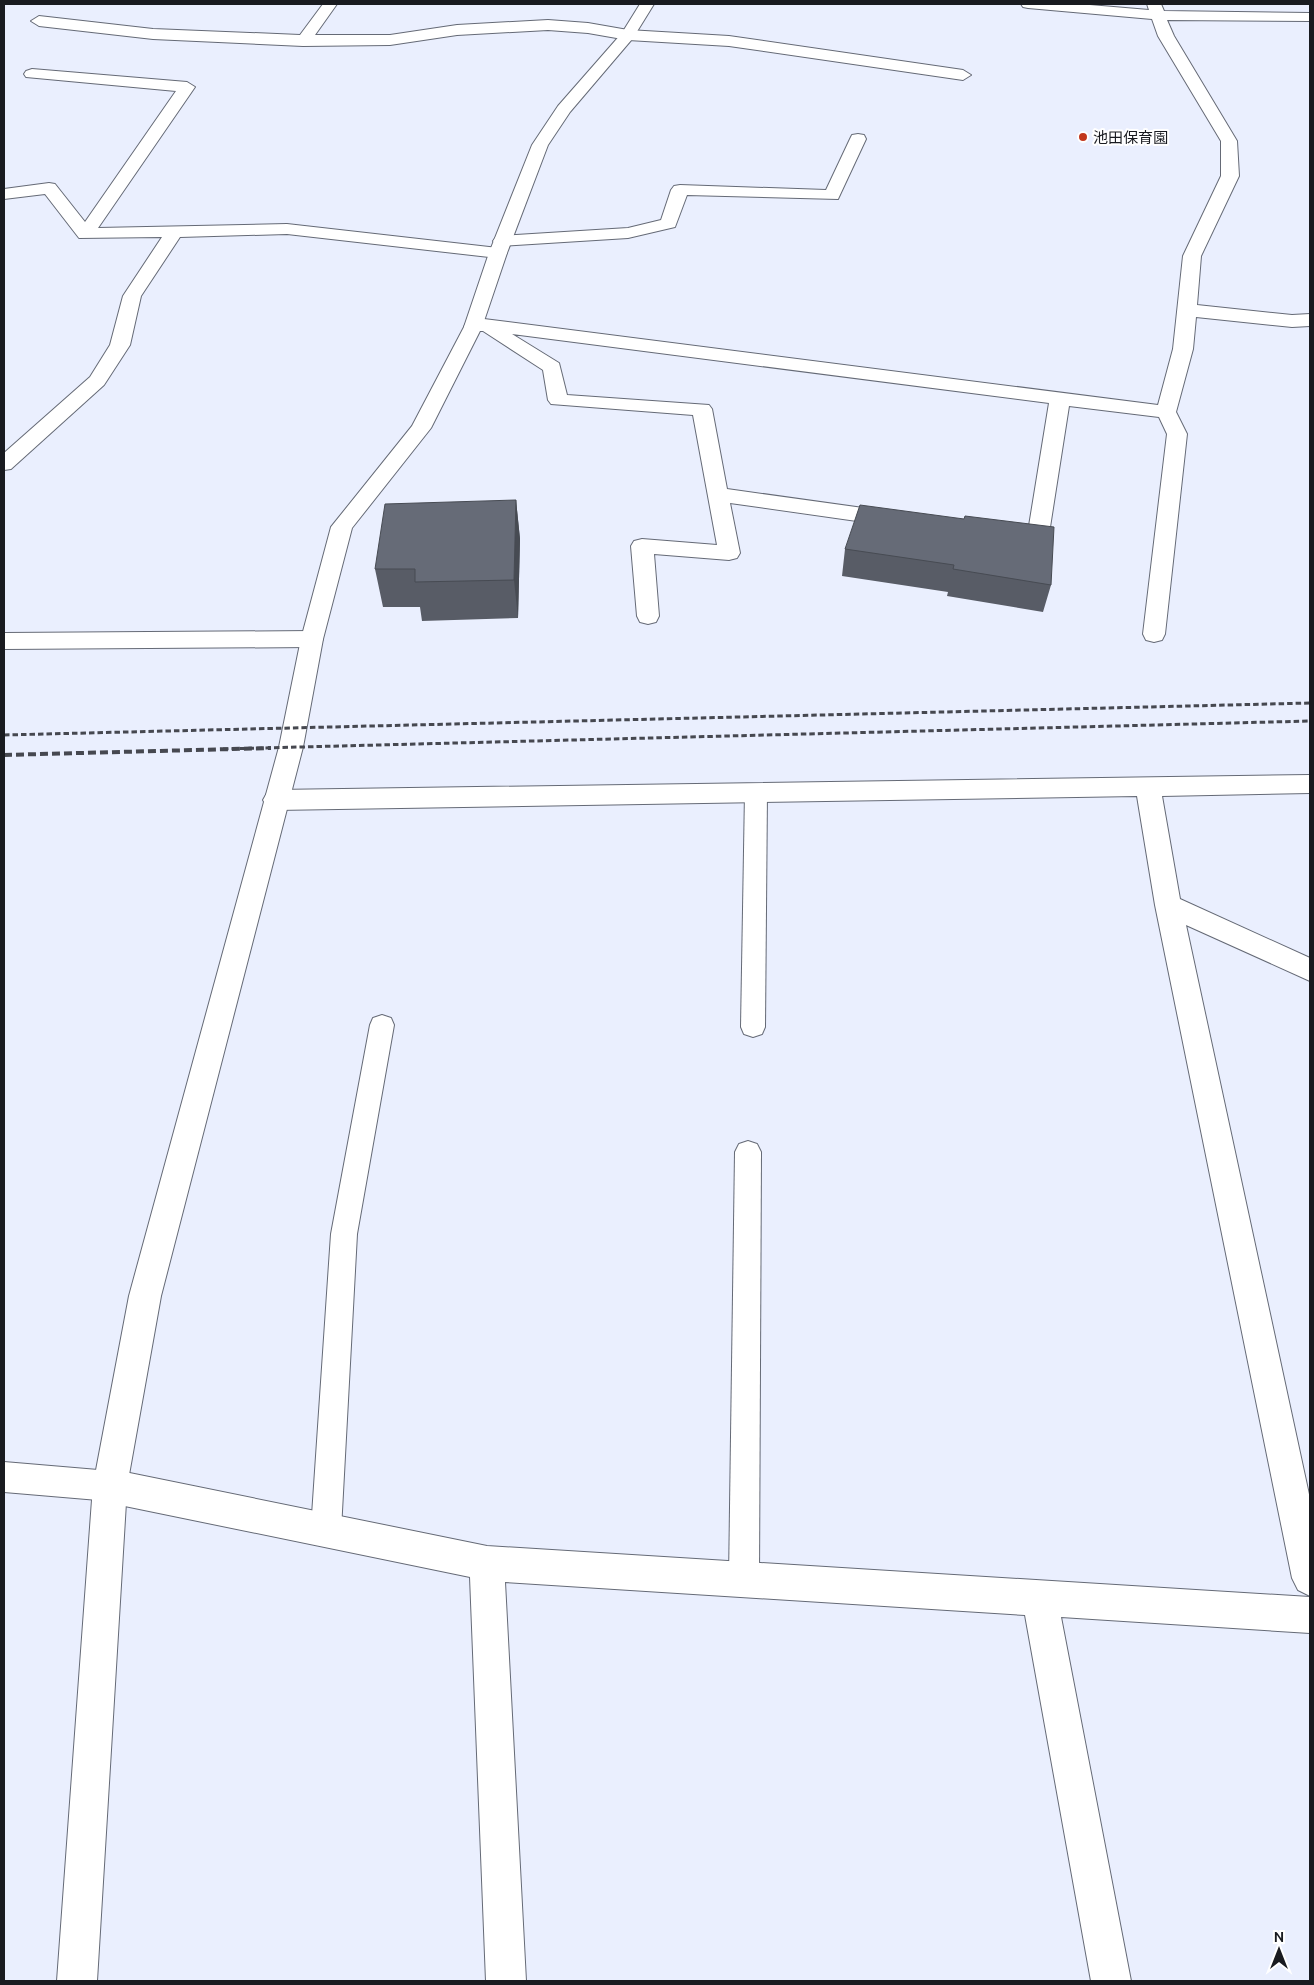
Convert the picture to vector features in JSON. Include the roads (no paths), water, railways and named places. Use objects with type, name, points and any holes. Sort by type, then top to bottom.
[{"type":"street","points":[[303,40],[330,4]]},
{"type":"street","points":[[77,1981],[110,1486],[145,1296],[295,728],[312,639],[342,527],[420,428],[478,326],[500,247],[540,145],[564,109],[628,35],[647,4]]},
{"type":"street","points":[[1028,4],[1310,17]]},
{"type":"street","points":[[1154,634],[1178,434],[1166,412],[1183,349],[1192,256],[1230,176],[1229,141],[1166,36],[1156,10]]},
{"type":"street","points":[[39,21],[153,34],[303,40],[390,40],[457,30],[539,25],[588,28],[628,35],[729,41],[963,75]]},
{"type":"street","points":[[32,74],[187,87],[85,234]]},
{"type":"street","points":[[85,234],[287,229],[500,247],[628,234],[669,223],[680,190],[832,195],[858,139]]},
{"type":"street","points":[[4,194],[49,188],[85,234]]},
{"type":"street","points":[[4,464],[97,381],[120,345],[132,296],[174,232]]},
{"type":"street","points":[[1187,310],[1292,321],[1310,320]]},
{"type":"street","points":[[478,326],[1166,412]]},
{"type":"street","points":[[478,326],[552,367],[558,400],[702,409],[729,553],[642,546],[648,616]]},
{"type":"street","points":[[998,535],[1037,540],[1060,398]]},
{"type":"street","points":[[718,494],[911,522]]},
{"type":"street","points":[[4,640],[312,639]]},
{"type":"street","points":[[276,800],[1310,784]]},
{"type":"street","points":[[1148,787],[1168,905],[1310,1578]]},
{"type":"street","points":[[1168,905],[1310,970]]},
{"type":"street","points":[[110,1486],[487,1563],[1310,1616]]},
{"type":"street","points":[[487,1563],[506,1981]]},
{"type":"street","points":[[1040,1598],[1111,1981]]},
{"type":"lane","points":[[752,1027],[756,792]]},
{"type":"lane","points":[[326,1530],[344,1234],[382,1025]]},
{"type":"lane","points":[[744,1579],[748,1152]]},
{"type":"lane","points":[[4,1477],[110,1486]]},
{"type":"railway","points":[[4,735],[1310,703]]},
{"type":"railway","points":[[223,749],[1310,721]]},
{"type":"railway","points":[[4,755],[271,748]]},
{"type":"place","name":"池田保育園","points":[[1083,137]]}]
